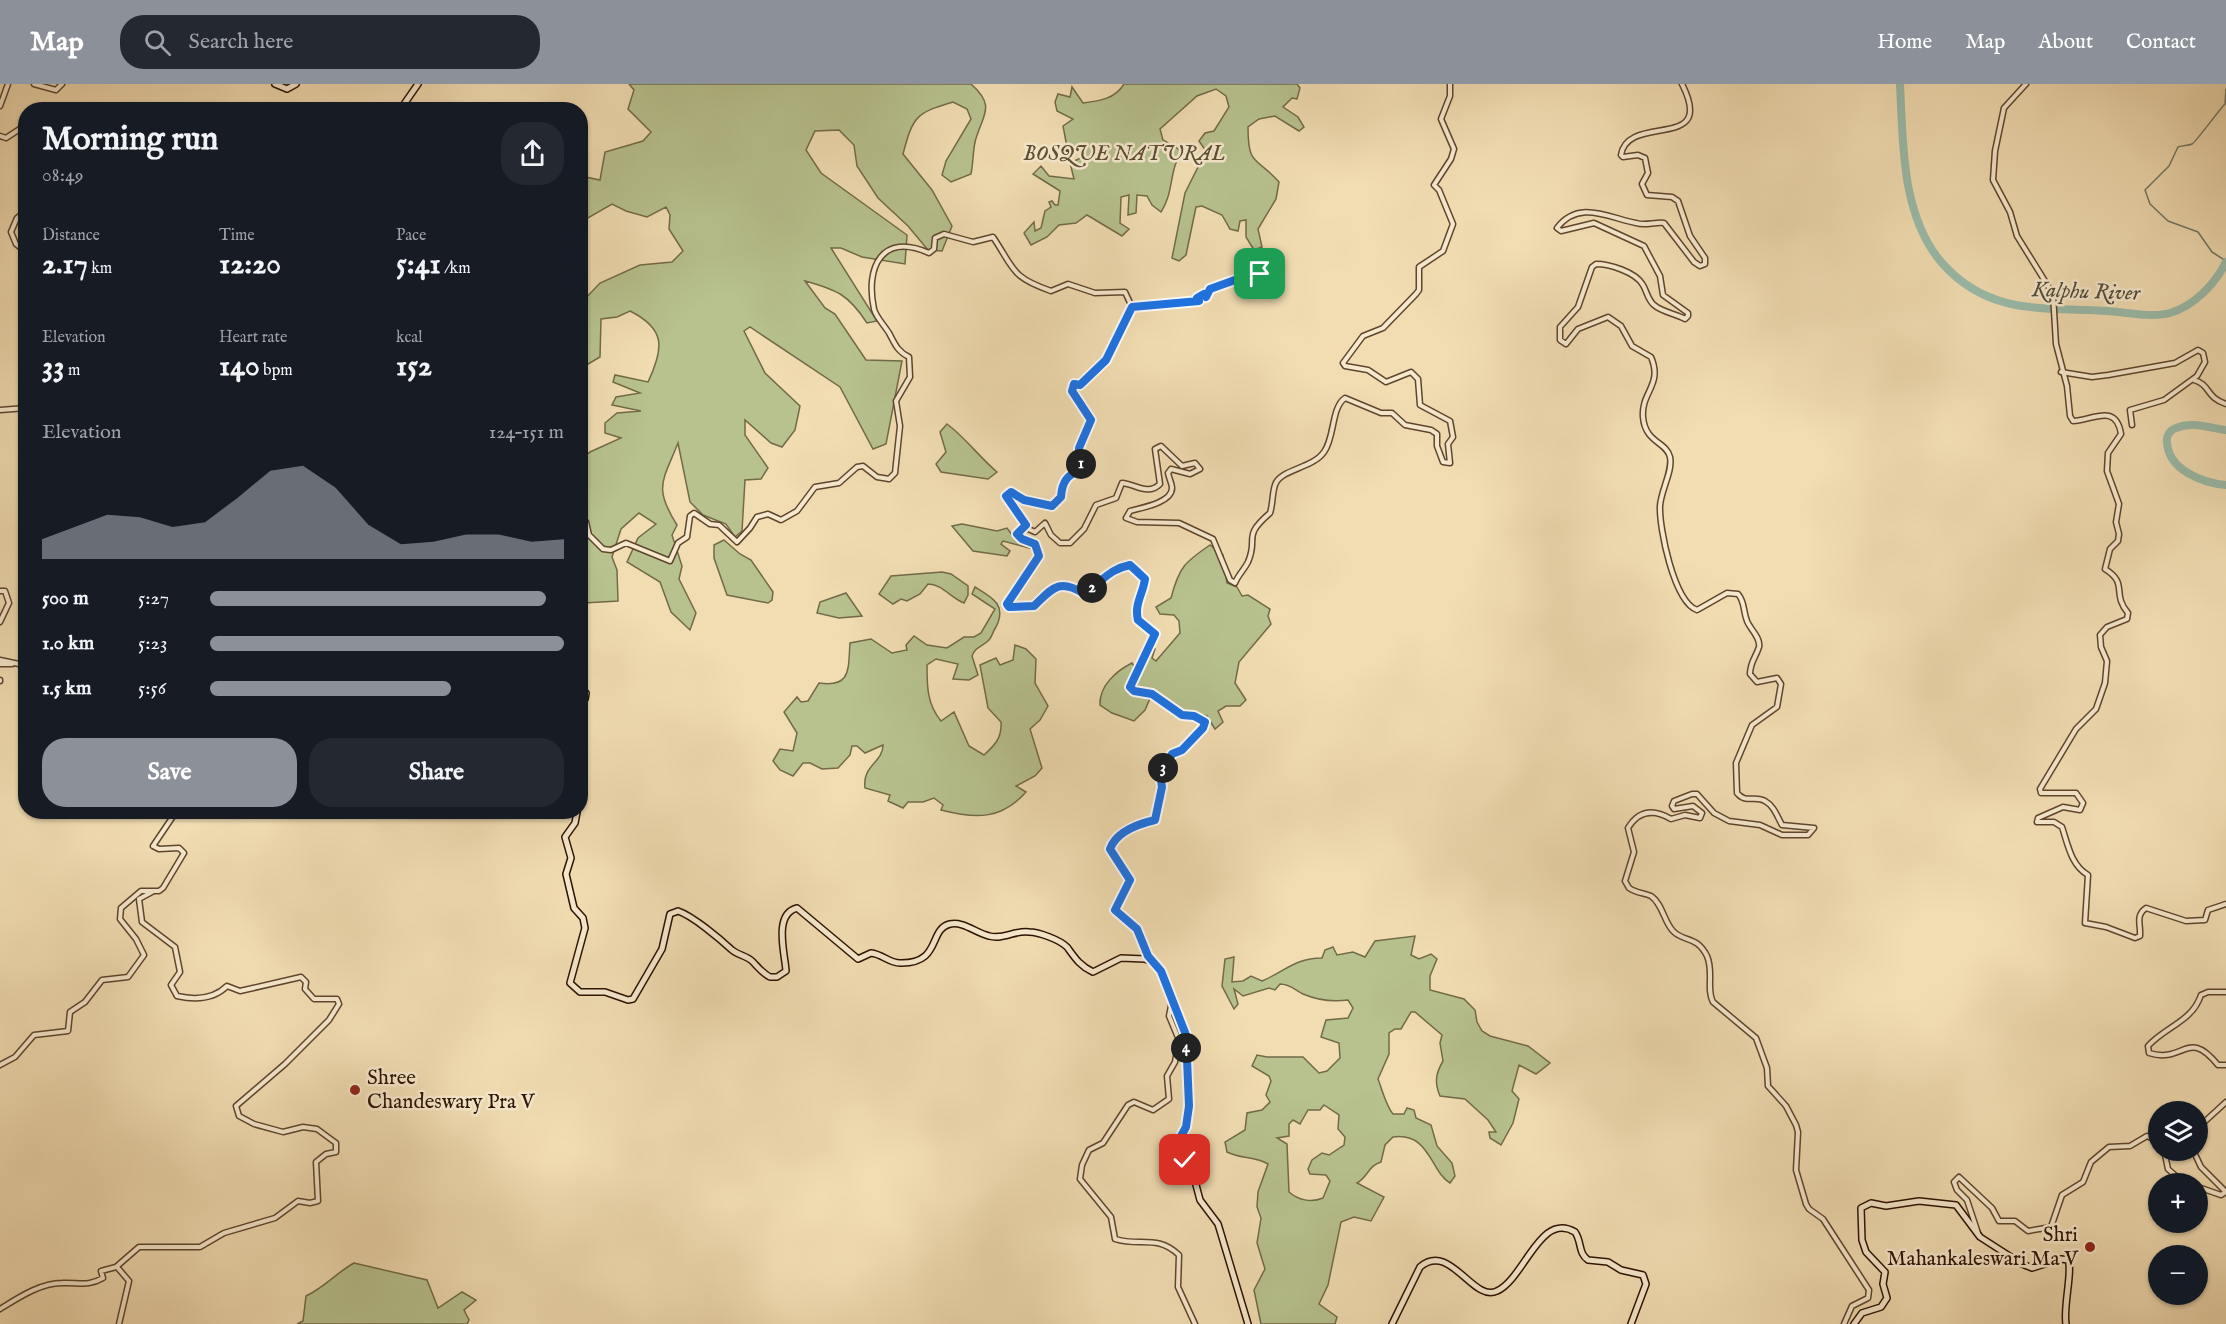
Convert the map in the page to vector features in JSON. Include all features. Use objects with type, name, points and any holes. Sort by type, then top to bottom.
[{"type":"street","points":[[0,106],[8,84]]},
{"type":"street","points":[[34,84],[56,90],[62,84]]},
{"type":"street","points":[[275,84],[287,89],[296,84]]},
{"type":"street","points":[[406,102],[418,84]]},
{"type":"street","points":[[1024,527],[1035,532],[1045,523],[1051,535],[1060,543],[1070,543],[1084,529],[1096,505],[1116,498],[1122,483],[1146,490],[1160,484],[1155,449],[1161,446],[1182,466],[1187,467],[1195,463],[1200,469],[1190,474],[1171,469],[1168,473],[1172,487],[1170,494],[1160,502],[1130,511],[1126,518],[1137,522],[1179,523],[1213,539],[1230,580],[1235,583],[1248,562],[1251,534],[1256,525],[1270,513],[1275,485],[1284,474],[1303,468],[1323,453],[1332,436],[1338,405],[1346,398],[1381,413],[1392,413],[1405,425],[1431,430],[1437,434],[1437,446],[1443,462],[1450,463],[1448,444],[1453,437],[1450,421],[1420,405],[1418,379],[1411,372],[1386,382],[1368,370],[1345,366],[1343,363],[1363,336],[1383,328],[1416,294],[1419,290],[1419,267],[1443,252],[1451,233],[1452,219],[1434,185],[1451,159],[1454,149],[1441,119],[1450,96],[1450,84]]},
{"type":"street","points":[[1683,84],[1692,104],[1692,110],[1686,119],[1668,132],[1641,133],[1624,148],[1621,155],[1623,158],[1638,155],[1645,158],[1648,173],[1642,184],[1647,195],[1672,197],[1678,201],[1690,236],[1705,258],[1703,266],[1694,262],[1664,223],[1635,223],[1612,215],[1587,211],[1567,218],[1557,228],[1561,231],[1594,224],[1644,246],[1660,276],[1663,295],[1688,313],[1688,316],[1685,319],[1655,306],[1649,300],[1642,282],[1633,275],[1604,264],[1596,264],[1592,267],[1578,307],[1560,327],[1560,340],[1566,344],[1578,329],[1608,317],[1621,326],[1632,346],[1651,357],[1656,376],[1644,401],[1642,416],[1645,430],[1666,449],[1670,458],[1660,508],[1671,572],[1687,604],[1697,610],[1727,593],[1738,594],[1742,599],[1748,624],[1759,641],[1759,646],[1750,663],[1750,674],[1757,682],[1777,678],[1781,684],[1777,707],[1752,725],[1736,763],[1734,772],[1737,793],[1746,800],[1766,801],[1776,811],[1782,825],[1811,826],[1813,832],[1808,835],[1786,836],[1760,825],[1734,823],[1714,813],[1702,798],[1692,794],[1674,801],[1672,806],[1674,809],[1693,806],[1702,813],[1700,818],[1684,815],[1671,819],[1658,812],[1649,812],[1631,822],[1628,828],[1634,852],[1625,881],[1629,888],[1650,896],[1656,902],[1672,931],[1690,938],[1700,946],[1711,972],[1709,995],[1713,1002],[1756,1038],[1767,1068],[1768,1086],[1786,1106],[1796,1125],[1798,1132],[1796,1170],[1806,1204],[1823,1219],[1869,1290],[1868,1298],[1852,1306],[1844,1324]]},
{"type":"street","points":[[2026,84],[2004,108],[1995,152],[1993,180],[2010,213],[2017,236],[2032,263],[2048,283],[2053,299],[2061,372],[2067,387],[2068,410],[2073,421],[2097,414],[2106,415],[2116,421],[2120,428],[2121,434],[2108,453],[2107,471],[2120,504],[2116,522],[2119,534],[2118,541],[2110,549],[2104,569],[2116,576],[2119,582],[2120,603],[2128,614],[2127,619],[2112,624],[2100,635],[2101,647],[2107,660],[2105,683],[2096,709],[2076,729],[2040,789],[2041,793],[2076,793],[2083,803],[2080,810],[2063,807],[2038,818],[2037,822],[2054,822],[2062,827],[2071,856],[2081,871],[2088,875],[2085,923],[2106,927],[2135,938],[2140,936],[2138,919],[2146,908],[2186,921],[2205,920],[2208,910],[2226,904]]},
{"type":"street","points":[[0,136],[6,138],[18,130]]},
{"type":"street","points":[[18,217],[10,232],[18,246]]},
{"type":"street","points":[[588,531],[589,535],[603,549],[611,550],[626,543],[670,561],[678,543],[687,537],[690,516],[694,513],[711,524],[719,525],[737,542],[757,517],[768,514],[781,520],[797,511],[815,487],[839,483],[857,467],[863,465],[877,477],[889,478],[895,473],[900,426],[896,401],[910,377],[909,357],[897,351],[874,312],[872,293],[873,270],[880,256],[889,248],[902,244],[929,252],[934,249],[934,238],[944,234],[973,242],[993,237],[1014,273],[1033,285],[1051,291],[1068,284],[1095,293],[1125,292],[1132,307]]},
{"type":"street","points":[[1132,307],[1169,306],[1174,302],[1186,304],[1199,301],[1197,298],[1199,295],[1206,297],[1210,289],[1239,277],[1256,278],[1269,271],[1269,263],[1265,257],[1260,257]]},
{"type":"street","points":[[1132,307],[1106,360],[1080,385],[1074,384],[1072,391],[1091,420],[1079,448],[1080,470],[1069,474],[1062,485],[1061,497],[1052,506],[1024,500],[1011,492],[1006,496],[1026,525],[1017,534],[1022,539],[1035,544],[1039,556],[1007,604],[1009,607],[1034,606],[1054,587],[1066,584],[1083,593],[1094,587],[1114,568],[1130,565],[1145,579],[1144,591],[1137,604],[1138,620],[1155,634],[1130,687],[1134,691],[1152,694],[1182,715],[1194,716],[1205,722],[1203,728],[1182,750],[1172,754],[1160,774],[1162,787],[1155,820],[1140,823],[1122,833],[1110,849],[1130,880],[1115,910],[1137,929],[1148,956],[1161,971],[1186,1035],[1187,1119],[1180,1138],[1180,1147],[1192,1170],[1200,1200],[1218,1224],[1248,1324]]},
{"type":"street","points":[[2061,372],[2092,377],[2175,363],[2192,352],[2202,351],[2205,362],[2193,380],[2164,400],[2130,410],[2133,425]]},
{"type":"street","points":[[2193,380],[2204,384],[2212,399],[2226,404]]},
{"type":"street","points":[[0,410],[18,409]]},
{"type":"street","points":[[0,591],[5,591],[9,603],[0,622]]},
{"type":"street","points":[[0,1065],[15,1057],[34,1035],[68,1031],[70,1012],[85,1002],[102,980],[129,977],[144,955],[136,939],[120,919],[121,908],[141,891],[159,891],[184,853],[179,848],[159,849],[153,846],[171,819]]},
{"type":"street","points":[[576,819],[565,837],[571,858],[566,874],[574,908],[583,918],[585,928],[570,983],[580,992],[605,992],[628,1000],[633,999],[662,949],[670,914],[678,911],[690,915],[711,935],[723,940],[731,949],[751,960],[770,977],[777,977],[786,972],[783,923],[786,915],[797,908],[858,959],[871,953],[891,962],[920,960],[927,956],[942,928],[949,924],[960,924],[989,937],[1035,933],[1066,946],[1077,962],[1093,972],[1121,958],[1145,959],[1153,962]]},
{"type":"street","points":[[0,1309],[34,1290],[61,1283],[92,1285],[103,1278],[100,1271],[116,1266],[139,1247],[200,1247],[224,1233],[275,1218],[298,1201],[310,1203],[318,1201],[316,1162],[326,1154],[336,1152],[336,1143],[317,1129],[303,1127],[284,1132],[269,1128],[239,1116],[236,1106],[269,1080],[329,1020],[339,1004],[337,999],[314,999],[308,993],[306,982],[301,977],[240,991],[227,987],[218,995],[201,998],[177,996],[171,985],[180,972],[175,947],[142,922],[139,899],[152,892]]},
{"type":"street","points":[[2226,992],[2208,992],[2201,995],[2197,1006],[2188,1017],[2156,1037],[2148,1046],[2150,1053],[2155,1055],[2177,1053],[2196,1046],[2204,1048],[2218,1065],[2226,1065]]},
{"type":"street","points":[[1172,1000],[1168,1016],[1179,1040],[1175,1062],[1167,1076],[1169,1099],[1153,1110],[1134,1102],[1128,1105],[1103,1143],[1089,1150],[1082,1165],[1080,1179],[1111,1217],[1115,1239],[1127,1243],[1150,1241],[1160,1243],[1169,1246],[1179,1255],[1178,1287],[1195,1324]]},
{"type":"street","points":[[2208,1118],[2226,1102]]},
{"type":"street","points":[[1980,1237],[1967,1200],[1957,1190],[1954,1182],[1959,1177],[1992,1208],[1999,1221],[2014,1221],[2028,1231],[2051,1227],[2062,1195],[2083,1182],[2091,1162],[2109,1147],[2130,1146],[2148,1136]]},
{"type":"street","points":[[2198,1161],[2207,1173]]},
{"type":"street","points":[[2208,1174],[2226,1192],[2221,1195],[2208,1190]]},
{"type":"street","points":[[1854,1324],[1862,1313],[1881,1307],[1887,1298],[1883,1284],[1885,1272],[1866,1252],[1862,1240],[1860,1214],[1864,1206],[1871,1203],[1899,1205],[1919,1201],[1952,1202],[1961,1209],[1980,1237],[2016,1261],[2032,1268],[2061,1259],[2068,1260],[2070,1266],[2065,1294],[2066,1324]]},
{"type":"street","points":[[1392,1324],[1417,1273],[1425,1263],[1435,1261],[1453,1266],[1473,1285],[1496,1292],[1520,1269],[1545,1234],[1560,1229],[1575,1232],[1579,1238],[1580,1251],[1588,1260],[1608,1263],[1621,1270],[1643,1275],[1646,1284],[1631,1324]]},
{"type":"street","points":[[116,1266],[120,1267],[129,1281],[119,1324]]},
{"type":"green space","points":[[629,84],[971,84],[984,99],[986,105],[975,142],[971,174],[951,182],[942,175],[946,161],[971,119],[967,109],[953,102],[931,109],[918,118],[910,131],[903,154],[932,190],[952,226],[942,251],[928,250],[908,226],[878,198],[857,166],[854,145],[839,130],[815,131],[806,150],[821,173],[907,235],[905,264],[862,257],[841,248],[831,248],[877,321],[867,323],[854,305],[841,294],[805,281],[825,308],[835,314],[866,360],[902,361],[886,444],[873,449],[840,387],[750,327],[744,331],[765,373],[800,406],[795,430],[782,447],[771,443],[745,420],[745,435],[768,468],[761,479],[745,480],[742,531],[735,537],[726,524],[703,515],[690,502],[678,443],[665,476],[663,492],[665,502],[677,525],[672,535],[682,566],[679,579],[696,613],[690,630],[671,612],[660,582],[627,562],[638,538],[656,524],[639,513],[621,529],[612,557],[617,570],[618,601],[588,603],[588,454],[621,438],[605,433],[605,423],[617,413],[641,411],[612,405],[616,397],[640,393],[613,382],[615,375],[648,382],[659,349],[656,332],[642,318],[630,311],[617,317],[601,319],[600,357],[588,364],[588,296],[600,283],[640,265],[672,262],[683,251],[669,229],[670,215],[666,207],[647,217],[612,204],[588,218],[588,177],[600,180],[605,152],[643,141],[651,132],[628,109],[634,90]]},
{"type":"green space","name":"BOSQUE NATURAL","points":[[1124,84],[1297,84],[1300,88],[1297,99],[1292,98],[1283,107],[1298,117],[1304,127],[1299,131],[1275,116],[1259,119],[1248,127],[1248,140],[1252,155],[1279,182],[1276,199],[1258,229],[1262,247],[1254,250],[1246,237],[1246,220],[1240,221],[1238,231],[1230,229],[1222,215],[1202,206],[1196,207],[1186,255],[1179,261],[1172,258],[1185,193],[1206,151],[1199,141],[1205,133],[1214,131],[1229,107],[1226,96],[1216,89],[1197,96],[1160,129],[1163,140],[1182,151],[1175,165],[1168,197],[1161,212],[1152,205],[1147,196],[1137,195],[1136,213],[1128,215],[1129,195],[1121,197],[1120,223],[1129,229],[1122,236],[1087,215],[1076,223],[1059,225],[1047,237],[1031,245],[1024,233],[1034,222],[1035,231],[1041,228],[1045,211],[1051,207],[1049,202],[1052,201],[1058,205],[1060,191],[1033,174],[1041,166],[1049,176],[1074,179],[1070,163],[1083,157],[1077,146],[1067,147],[1063,126],[1073,119],[1057,111],[1055,102],[1058,94],[1070,97],[1072,87],[1083,103],[1111,96]]},
{"type":"green space","points":[[947,424],[997,472],[988,479],[941,472],[936,464],[946,452],[940,432]]},
{"type":"green space","points":[[962,524],[997,531],[1007,528],[1016,540],[1033,544],[1033,549],[1003,541],[1001,544],[1010,551],[1007,556],[973,551],[952,526]]},
{"type":"green space","points":[[724,540],[751,560],[773,592],[772,600],[768,603],[727,595],[714,558],[714,545]]},
{"type":"green space","points":[[1210,545],[1223,555],[1227,583],[1237,587],[1242,596],[1248,595],[1270,609],[1268,616],[1271,624],[1239,662],[1235,683],[1246,700],[1240,706],[1226,706],[1218,711],[1223,722],[1215,729],[1207,716],[1180,711],[1173,703],[1133,689],[1131,685],[1146,662],[1151,647],[1155,649],[1152,658],[1156,661],[1180,633],[1179,621],[1174,615],[1160,614],[1156,607],[1171,598],[1184,566]]},
{"type":"green space","points":[[942,572],[951,574],[968,586],[968,595],[964,603],[938,586],[928,584],[920,594],[907,601],[901,599],[893,604],[879,594],[891,576]]},
{"type":"green space","points":[[975,587],[996,603],[1000,613],[990,639],[977,648],[972,656],[978,675],[969,680],[953,679],[958,664],[936,659],[927,665],[929,695],[936,715],[941,721],[954,712],[969,746],[984,755],[997,741],[1001,722],[988,708],[980,665],[996,658],[1000,665],[1013,660],[1015,645],[1026,649],[1036,659],[1035,683],[1048,706],[1040,720],[1030,729],[1042,768],[1035,776],[1016,786],[1026,792],[1017,801],[997,812],[977,816],[941,810],[943,805],[934,798],[923,802],[908,802],[903,808],[888,801],[890,795],[865,788],[869,769],[880,756],[883,745],[865,753],[857,746],[852,746],[850,755],[838,768],[822,769],[810,763],[803,763],[793,776],[780,770],[773,761],[780,749],[793,751],[797,733],[784,712],[797,697],[801,702],[808,701],[819,683],[830,684],[843,679],[848,668],[850,643],[871,639],[892,653],[907,650],[906,645],[914,636],[927,645],[947,648],[964,637],[974,637],[981,633],[995,609],[972,594]]},
{"type":"green space","points":[[846,593],[862,616],[839,618],[817,613],[820,602]]},
{"type":"green space","points":[[1132,663],[1137,670],[1128,688],[1133,692],[1151,696],[1145,710],[1134,721],[1112,713],[1100,705],[1105,685],[1120,670]]},
{"type":"green space","points":[[1415,936],[1411,955],[1419,959],[1431,954],[1437,959],[1430,976],[1430,990],[1464,999],[1475,1010],[1477,1022],[1482,1031],[1490,1036],[1528,1046],[1550,1063],[1536,1074],[1519,1065],[1512,1091],[1519,1099],[1513,1123],[1501,1145],[1490,1138],[1489,1132],[1496,1132],[1488,1120],[1465,1099],[1440,1096],[1436,1082],[1443,1061],[1440,1043],[1442,1035],[1415,1012],[1411,1012],[1401,1029],[1395,1029],[1389,1033],[1389,1054],[1378,1079],[1393,1114],[1404,1114],[1407,1108],[1414,1110],[1416,1118],[1431,1125],[1437,1146],[1452,1163],[1455,1176],[1450,1183],[1443,1177],[1422,1146],[1415,1140],[1393,1137],[1385,1145],[1381,1162],[1373,1166],[1357,1183],[1384,1197],[1371,1221],[1354,1217],[1341,1222],[1328,1285],[1319,1304],[1337,1317],[1335,1324],[1261,1324],[1254,1290],[1265,1269],[1257,1243],[1261,1218],[1257,1207],[1258,1192],[1268,1164],[1227,1152],[1225,1142],[1245,1130],[1247,1113],[1262,1110],[1270,1102],[1266,1095],[1271,1081],[1269,1076],[1252,1066],[1257,1055],[1303,1057],[1319,1073],[1327,1071],[1340,1058],[1339,1043],[1321,1037],[1326,1020],[1348,1018],[1353,1008],[1348,1000],[1331,1001],[1314,998],[1290,986],[1280,984],[1275,990],[1269,988],[1243,996],[1234,989],[1238,1004],[1234,1009],[1222,986],[1225,959],[1234,957],[1232,982],[1243,981],[1251,976],[1262,981],[1304,960],[1322,958],[1325,950],[1333,947],[1337,955],[1353,952],[1365,957],[1375,941]],"holes":[[[1324,1105],[1339,1115],[1338,1129],[1345,1137],[1344,1145],[1329,1155],[1322,1153],[1312,1160],[1308,1169],[1310,1174],[1326,1175],[1330,1181],[1323,1198],[1305,1200],[1296,1197],[1289,1192],[1287,1144],[1277,1138],[1289,1136],[1289,1124],[1293,1120],[1300,1124],[1308,1110],[1320,1110]]]},
{"type":"green space","points":[[354,1263],[427,1280],[438,1308],[462,1292],[476,1300],[464,1310],[469,1320],[467,1324],[297,1324],[303,1321],[306,1296]]},
{"type":"waterway","name":"Kalphu River","points":[[1900,84],[1907,178],[1911,201],[1919,223],[1942,263],[1960,280],[1979,292],[1998,300],[2040,308],[2163,314],[2179,310],[2195,300],[2210,286],[2226,262]]},
{"type":"waterway","points":[[2226,89],[2225,104],[2192,144],[2178,147],[2169,166],[2145,190],[2150,204],[2168,221],[2198,232],[2212,252],[2226,261]]},
{"type":"waterway","name":"Kalphu River","points":[[2226,430],[2195,425],[2182,426],[2172,430],[2167,440],[2169,452],[2180,467],[2197,478],[2226,485]]},
{"type":"place","name":"Shree Chandeswary Pra V","points":[[355,1090]]},
{"type":"place","name":"Shri Mahankaleswari Ma V","points":[[2090,1247]]},
{"type":"route","points":[[1185,1160],[1180,1147],[1180,1138],[1186,1127],[1189,1106],[1186,1035],[1161,971],[1148,956],[1137,929],[1115,910],[1130,880],[1110,849],[1122,833],[1140,823],[1155,820],[1156,806],[1162,787],[1160,774],[1172,754],[1182,750],[1203,728],[1205,722],[1194,716],[1182,715],[1171,705],[1152,694],[1134,691],[1130,687],[1143,662],[1146,650],[1154,642],[1155,634],[1138,620],[1137,604],[1144,591],[1145,579],[1130,565],[1114,568],[1094,587],[1083,593],[1066,584],[1054,587],[1034,606],[1009,607],[1007,604],[1039,556],[1035,544],[1022,539],[1017,534],[1026,525],[1006,496],[1011,492],[1024,500],[1052,506],[1061,497],[1062,485],[1069,474],[1080,470],[1079,448],[1091,420],[1072,391],[1074,384],[1080,385],[1106,360],[1119,328],[1132,307],[1169,306],[1174,302],[1186,304],[1199,301],[1197,298],[1199,295],[1201,297],[1204,294],[1206,297],[1210,289],[1239,277],[1256,278],[1260,274]]}]
